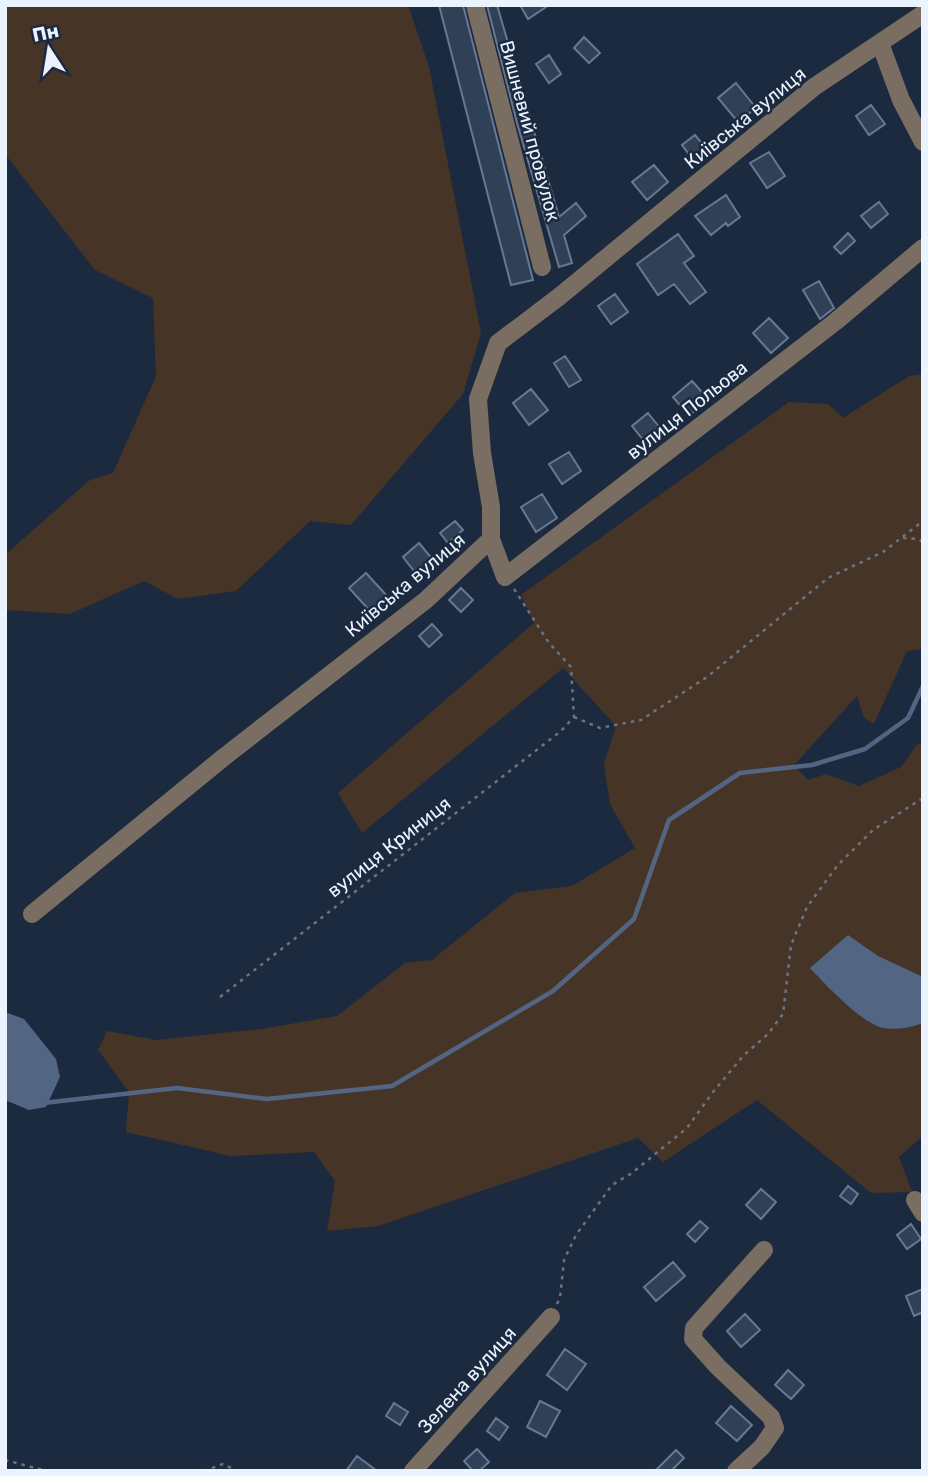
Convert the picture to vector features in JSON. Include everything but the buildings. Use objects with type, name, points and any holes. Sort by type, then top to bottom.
[{"type":"street","name":"Вишневий провулок","points":[[475,5],[542,267]]},
{"type":"street","name":"Київська вулиця","points":[[32,914],[224,757],[426,600],[491,539],[491,507],[482,453],[478,399],[498,343],[814,87],[923,14]]},
{"type":"street","points":[[880,43],[901,100],[923,142]]},
{"type":"street","name":"вулиця Польова","points":[[505,577],[835,322],[923,248]]},
{"type":"street","points":[[491,539],[505,577]]},
{"type":"street","points":[[736,1471],[762,1447],[775,1428],[771,1417],[718,1367],[693,1339],[694,1328],[764,1250]]},
{"type":"street","name":"Зелена вулиця","points":[[413,1471],[551,1317]]},
{"type":"path","points":[[505,577],[549,643],[571,667],[574,717],[600,728],[641,720],[707,677],[828,578],[883,552],[923,521]]},
{"type":"path","points":[[901,538],[923,542]]},
{"type":"path","name":"вулиця Криниця","points":[[220,997],[561,731],[574,717]]},
{"type":"path","points":[[551,1317],[560,1298],[564,1260],[576,1235],[612,1185],[632,1173],[687,1128],[736,1064],[768,1034],[783,1014],[791,945],[807,907],[837,866],[873,830],[923,798]]},
{"type":"path","points":[[5,1460],[47,1471]]},
{"type":"path","points":[[204,1471],[223,1464],[237,1471]]},
{"type":"shaded area","points":[[5,5],[408,5],[429,67],[481,333],[463,394],[351,525],[310,521],[236,591],[178,599],[144,581],[70,614],[5,610],[5,555],[90,480],[113,473],[156,376],[153,298],[95,270],[5,154]]},
{"type":"shaded area","points":[[923,374],[923,649],[907,651],[874,724],[864,718],[857,696],[794,765],[808,780],[826,774],[859,786],[901,767],[916,746],[923,741],[923,1136],[899,1157],[912,1192],[871,1193],[757,1100],[663,1162],[638,1138],[378,1226],[327,1231],[335,1181],[314,1152],[231,1156],[126,1132],[129,1092],[98,1050],[107,1031],[156,1040],[261,1029],[337,1016],[405,963],[432,960],[515,893],[572,886],[635,848],[610,804],[604,764],[616,726],[563,668],[362,833],[338,793],[534,623],[521,595],[789,402],[828,404],[843,418],[909,376]]},
{"type":"water","points":[[848,935],[878,956],[923,977],[923,1023],[899,1029],[875,1025],[845,1003],[810,968]]},
{"type":"water","points":[[5,1012],[24,1019],[56,1059],[60,1077],[46,1107],[29,1110],[5,1100]]},
{"type":"waterway","points":[[43,1103],[177,1088],[267,1099],[392,1086],[553,991],[634,919],[669,820],[740,773],[812,765],[865,749],[908,718],[923,686]]}]
